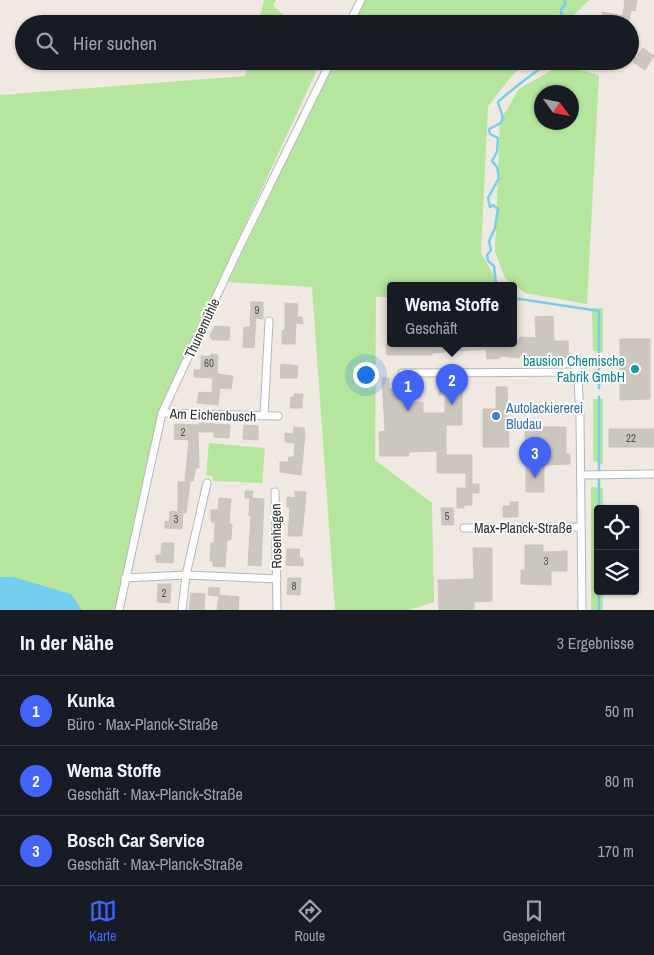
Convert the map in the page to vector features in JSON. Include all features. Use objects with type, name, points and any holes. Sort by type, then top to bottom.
[{"type":"street","points":[[353,15],[360,0]]},
{"type":"street","name":"Thunemühle","points":[[119,610],[162,413],[238,250],[327,70]]},
{"type":"street","name":"Am Eichenbusch","points":[[264,416],[269,322]]},
{"type":"street","name":"Max-Planck-Straße","points":[[577,358],[581,474],[582,610]]},
{"type":"street","points":[[402,373],[578,372]]},
{"type":"street","name":"Am Eichenbusch","points":[[162,413],[278,416]]},
{"type":"street","points":[[581,474],[654,474]]},
{"type":"street","points":[[182,610],[186,575],[207,483]]},
{"type":"street","name":"Rosenhagen","points":[[125,578],[186,575],[277,579],[275,492]]},
{"type":"street","name":"Max-Planck-Straße","points":[[464,528],[581,527]]},
{"type":"street","points":[[277,579],[277,610]]},
{"type":"green space","points":[[264,0],[276,0],[273,6],[284,15],[260,15]]},
{"type":"green space","points":[[363,0],[589,0],[574,15],[356,15]]},
{"type":"green space","points":[[247,70],[317,70],[159,411],[118,610],[82,610],[81,607],[13,577],[0,577],[0,95],[245,76]]},
{"type":"green space","points":[[330,70],[518,70],[488,106],[481,253],[498,282],[387,282],[387,297],[376,297],[375,460],[432,503],[434,602],[409,610],[335,610],[312,287],[228,282]]},
{"type":"green space","points":[[552,70],[580,70],[599,75],[587,304],[525,293],[517,287],[517,282],[510,282],[505,278],[495,252],[500,121],[519,89]]},
{"type":"green space","points":[[592,308],[603,308],[603,352],[593,351]]},
{"type":"green space","points":[[593,399],[603,399],[603,464],[593,461]]},
{"type":"green space","points":[[209,443],[265,448],[262,483],[213,481],[212,476],[206,475]]},
{"type":"green space","points":[[591,487],[603,488],[603,505],[594,505],[594,595],[603,595],[603,610],[591,610]]},
{"type":"water","points":[[0,577],[13,577],[71,594],[82,610],[0,610]]},
{"type":"building","points":[[625,0],[637,0],[635,11],[631,10],[630,15],[623,15]]},
{"type":"building","points":[[602,12],[618,15],[602,15]]},
{"type":"building","points":[[643,48],[654,56],[645,70],[639,66],[639,54]]},
{"type":"building","points":[[251,302],[263,302],[263,319],[256,318],[254,348],[243,347],[244,327],[250,327]]},
{"type":"building","points":[[285,303],[298,304],[297,317],[302,317],[303,324],[296,323],[295,344],[282,344],[282,331],[285,329]]},
{"type":"building","points":[[553,316],[554,341],[568,341],[569,357],[537,359],[520,355],[519,358],[500,356],[500,358],[487,359],[486,349],[459,351],[458,347],[517,347],[520,337],[536,338],[535,317]]},
{"type":"building","points":[[215,326],[230,327],[229,340],[212,340],[210,335]]},
{"type":"building","name":"bausion Chemische Fabrik GmbH","points":[[620,339],[650,339],[650,399],[620,400]]},
{"type":"building","points":[[386,344],[387,347],[444,347],[445,352],[432,353],[432,355],[387,355]]},
{"type":"building","points":[[211,354],[218,355],[217,374],[233,376],[231,389],[220,388],[218,405],[197,403],[199,392],[212,393],[213,378],[194,377],[194,370],[201,370],[201,356],[211,356]]},
{"type":"building","points":[[281,364],[298,366],[297,378],[280,378]]},
{"type":"building","points":[[382,378],[389,378],[389,389],[400,388],[400,396],[408,396],[408,403],[423,402],[423,413],[445,413],[445,395],[439,395],[439,383],[462,383],[462,425],[446,425],[446,455],[472,455],[472,484],[479,484],[479,493],[472,493],[472,505],[464,505],[464,508],[457,508],[457,488],[466,488],[466,473],[437,473],[437,451],[409,452],[409,456],[380,456],[379,432],[385,431]]},
{"type":"building","points":[[496,387],[507,387],[509,447],[483,447],[483,409],[496,409]]},
{"type":"building","points":[[294,394],[303,394],[302,408],[290,408],[291,397],[294,397]]},
{"type":"building","points":[[199,423],[230,425],[229,438],[214,437],[214,432],[198,432],[199,468],[196,468],[193,481],[185,481],[189,440],[174,439],[175,424],[199,425]]},
{"type":"building","points":[[244,425],[258,426],[258,440],[243,439]]},
{"type":"building","points":[[294,427],[304,428],[305,434],[301,475],[280,472],[280,462],[288,462],[289,457],[294,457],[295,443],[285,442],[285,433],[293,434]]},
{"type":"building","points":[[525,427],[566,427],[566,454],[570,454],[570,464],[544,465],[544,492],[526,492],[526,457],[544,457],[544,443],[525,443]]},
{"type":"building","points":[[609,429],[654,429],[654,447],[609,447]]},
{"type":"building","points":[[178,482],[190,482],[186,513],[183,512],[182,529],[165,528],[165,521],[169,522],[170,511],[178,512]]},
{"type":"building","points":[[245,491],[253,491],[252,498],[264,499],[261,566],[248,565],[251,516],[249,516],[250,498],[245,498]]},
{"type":"building","points":[[295,491],[306,492],[302,536],[288,536],[290,507],[287,507],[287,497],[295,498]]},
{"type":"building","points":[[219,498],[231,499],[229,524],[232,524],[231,540],[227,540],[225,567],[213,566],[213,561],[210,561],[211,543],[214,543],[215,522],[211,522],[211,510],[218,510]]},
{"type":"building","points":[[510,502],[518,502],[518,517],[503,517],[503,506],[510,506]]},
{"type":"building","points":[[441,508],[453,508],[454,525],[442,525]]},
{"type":"building","points":[[162,543],[174,543],[173,563],[156,562],[156,555],[161,555]]},
{"type":"building","points":[[525,545],[543,545],[543,552],[567,551],[567,571],[551,571],[551,585],[521,584],[521,570],[525,570]]},
{"type":"building","points":[[473,548],[492,548],[492,601],[474,602],[474,609],[439,610],[438,580],[474,579]]},
{"type":"building","points":[[287,549],[300,549],[299,558],[303,558],[303,566],[286,565]]},
{"type":"building","points":[[288,578],[301,578],[300,595],[287,594]]},
{"type":"building","points":[[158,584],[171,584],[170,603],[157,602]]},
{"type":"building","points":[[209,587],[220,588],[219,595],[239,597],[238,610],[217,610],[219,596],[208,595]]},
{"type":"building","points":[[191,593],[205,594],[204,610],[189,610]]},
{"type":"waterway","points":[[561,15],[561,9],[565,5],[565,0]]},
{"type":"waterway","points":[[496,282],[494,266],[488,261],[487,255],[491,250],[489,241],[495,228],[498,209],[493,205],[490,207],[488,198],[499,178],[497,167],[492,161],[497,152],[498,138],[490,134],[489,129],[501,123],[503,118],[498,102],[538,70]]},
{"type":"waterway","points":[[517,299],[599,311],[599,354]]},
{"type":"waterway","points":[[599,363],[599,388]]},
{"type":"waterway","points":[[599,397],[599,505]]},
{"type":"waterway","points":[[599,595],[599,610]]},
{"type":"place","name":"bausion Chemische Fabrik GmbH","points":[[635,369]]},
{"type":"place","name":"Wema Stoffe","points":[[452,405]]},
{"type":"place","name":"Kunka","points":[[408,411]]},
{"type":"place","name":"Autolackiererei Bludau","points":[[496,416]]},
{"type":"place","name":"Bosch Car Service","points":[[535,478]]}]
